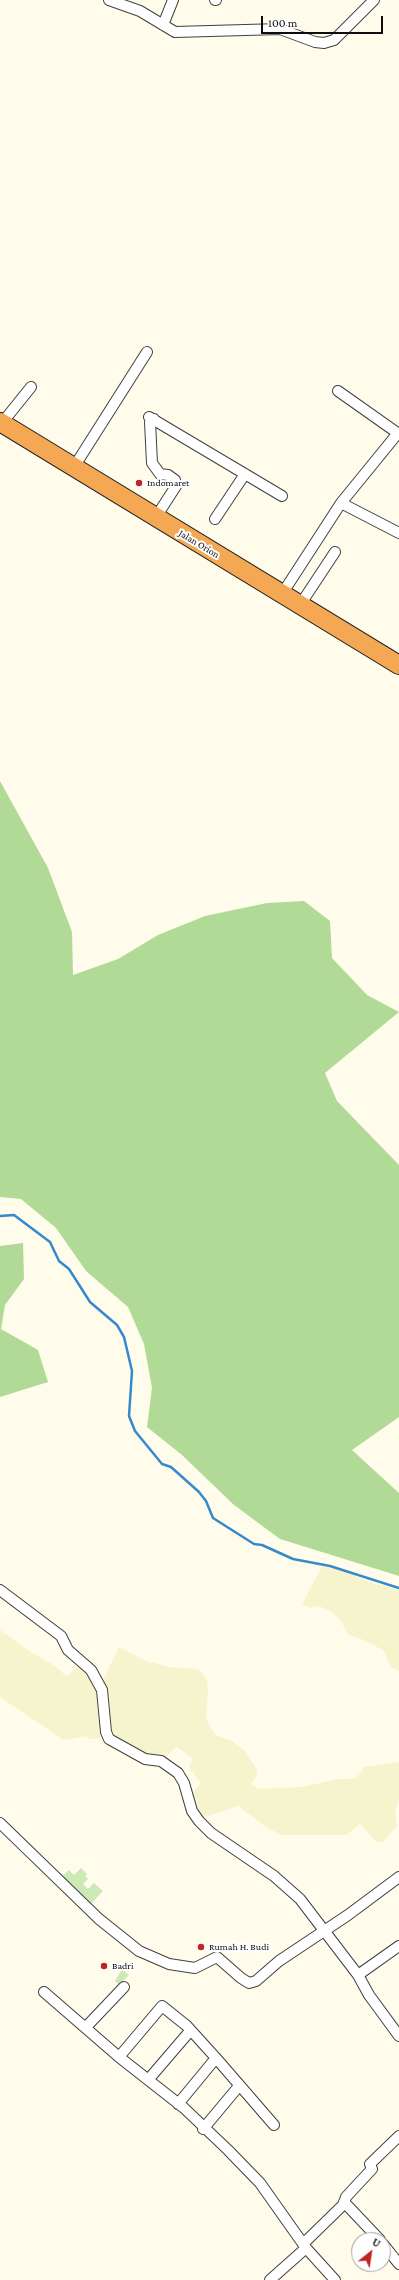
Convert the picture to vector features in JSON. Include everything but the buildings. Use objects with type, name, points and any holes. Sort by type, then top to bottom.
[{"type":"highway","name":"Jalan Orion","points":[[1,423],[399,665]]},
{"type":"street","points":[[108,0],[140,12],[181,33],[280,30],[315,42],[324,43],[334,40],[374,0]]},
{"type":"street","points":[[163,25],[174,0]]},
{"type":"street","points":[[74,467],[148,352]]},
{"type":"street","points":[[1,423],[31,387]]},
{"type":"street","points":[[282,594],[341,503],[398,432],[338,391]]},
{"type":"street","points":[[156,517],[176,486],[175,480],[168,475],[160,474],[152,463],[150,447],[150,422],[152,418],[282,496]]},
{"type":"street","points":[[215,519],[245,474]]},
{"type":"street","points":[[341,503],[399,533]]},
{"type":"street","points":[[300,605],[335,552]]},
{"type":"street","points":[[0,1590],[61,1636],[68,1650],[92,1670],[102,1690],[106,1732],[109,1739],[145,1759],[165,1763],[178,1773],[184,1783],[192,1811],[199,1821],[211,1833],[285,1884],[300,1899],[325,1929],[358,1975],[369,1995],[399,2036]]},
{"type":"street","points":[[0,1824],[99,1919],[140,1951],[169,1964],[195,1968],[217,1957],[241,1978],[253,1982],[399,1877]]},
{"type":"street","points":[[358,1975],[399,1946]]},
{"type":"street","points":[[86,2028],[124,1986]]},
{"type":"street","points":[[44,1992],[119,2057],[178,2104],[260,2183],[304,2246],[335,2280]]},
{"type":"street","points":[[119,2057],[162,2006],[187,2026],[274,2125]]},
{"type":"street","points":[[148,2080],[190,2031]]},
{"type":"street","points":[[178,2104],[216,2058]]},
{"type":"street","points":[[203,2129],[239,2086]]},
{"type":"street","points":[[271,2280],[344,2202],[346,2197],[372,2169],[370,2164],[399,2136]]},
{"type":"street","points":[[344,2202],[372,2232]]},
{"type":"street","points":[[391,2254],[399,2264]]},
{"type":"green space","points":[[0,781],[48,868],[72,932],[73,975],[118,959],[158,935],[205,916],[267,903],[304,901],[330,921],[332,958],[367,995],[399,1012],[325,1073],[337,1101],[399,1165],[399,1417],[352,1450],[399,1493],[399,1576],[280,1539],[234,1505],[182,1455],[147,1427],[152,1388],[144,1344],[128,1307],[86,1271],[56,1228],[21,1199],[0,1197]]},
{"type":"green space","points":[[23,1243],[24,1279],[5,1305],[1,1329],[38,1350],[48,1382],[0,1397],[0,1246]]},
{"type":"green space","points":[[322,1566],[346,1571],[368,1582],[399,1590],[399,1671],[391,1668],[383,1650],[359,1638],[348,1635],[341,1621],[333,1613],[324,1608],[317,1606],[311,1608],[302,1604]]},
{"type":"green space","points":[[0,1630],[28,1650],[55,1666],[66,1676],[79,1666],[87,1671],[96,1684],[102,1730],[100,1738],[88,1739],[87,1736],[64,1740],[0,1697]]},
{"type":"green space","points":[[119,1647],[146,1661],[169,1667],[197,1669],[202,1672],[207,1680],[208,1689],[206,1719],[216,1735],[232,1741],[245,1751],[257,1770],[257,1776],[251,1784],[259,1789],[302,1787],[338,1779],[353,1779],[360,1774],[364,1767],[399,1762],[399,1800],[395,1812],[397,1826],[383,1842],[376,1842],[360,1824],[346,1835],[282,1835],[267,1828],[238,1806],[203,1818],[199,1814],[190,1797],[201,1783],[189,1767],[193,1759],[177,1747],[164,1758],[148,1756],[112,1736],[102,1682]]},
{"type":"green space","points":[[81,1868],[87,1874],[85,1876],[88,1879],[83,1884],[88,1889],[94,1883],[103,1891],[88,1907],[59,1879],[69,1870],[74,1875]]},
{"type":"green space","points":[[122,1969],[129,1975],[119,1985],[115,1981]]},
{"type":"waterway","points":[[0,1216],[14,1215],[50,1242],[59,1261],[69,1269],[90,1302],[117,1325],[124,1337],[132,1371],[129,1416],[135,1431],[162,1464],[171,1467],[199,1492],[206,1501],[213,1518],[254,1544],[262,1545],[293,1559],[330,1566],[399,1588]]},
{"type":"place","name":"Indomaret","points":[[139,483]]},
{"type":"place","name":"Rumah H. Budi","points":[[201,1947]]},
{"type":"place","name":"Badri","points":[[104,1966]]}]
